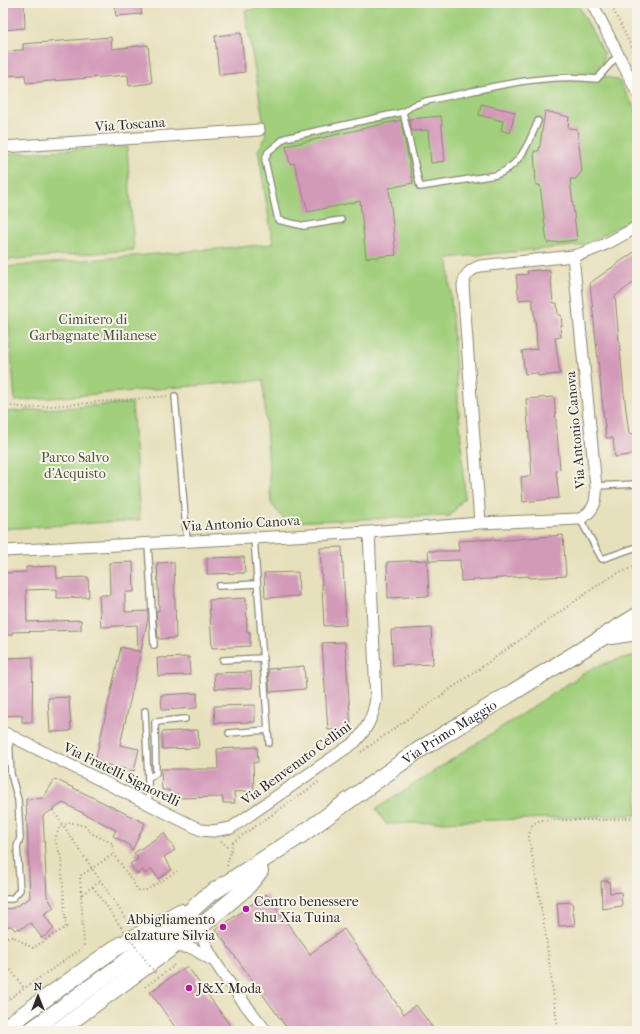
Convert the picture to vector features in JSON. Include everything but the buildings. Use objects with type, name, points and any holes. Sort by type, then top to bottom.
[{"type":"street","points":[[592,3],[637,92]]},
{"type":"street","name":"Via Toscana","points":[[3,147],[259,130]]},
{"type":"street","points":[[480,523],[463,285],[465,276],[470,270],[480,266],[573,256],[596,250],[637,228]]},
{"type":"street","name":"Via Antonio Canova","points":[[3,551],[369,532],[480,523],[580,519],[588,514],[594,507],[596,486],[573,256]]},
{"type":"street","name":"Via Benvenuto Cellini","points":[[216,835],[231,828],[342,752],[366,731],[373,716],[376,699],[369,532]]},
{"type":"street","name":"Via Primo Maggio","points":[[3,1029],[114,949],[208,896],[301,835],[419,750],[637,616]]},
{"type":"street","name":"Via Primo Maggio","points":[[604,637],[637,632]]},
{"type":"street","name":"Via Fratelli Signorelli","points":[[9,737],[201,830],[216,835]]},
{"type":"street","name":"Via Primo Maggio","points":[[30,1031],[170,930],[241,885],[260,871],[301,835]]},
{"type":"street","name":"Via Primo Maggio","points":[[58,1031],[206,922],[246,888],[260,871]]},
{"type":"street","name":"Via Primo Maggio","points":[[170,930],[208,896]]},
{"type":"street","points":[[206,922],[203,937],[205,946],[266,1031]]},
{"type":"street","points":[[174,946],[192,948],[216,963]]},
{"type":"lane","points":[[341,220],[304,226],[278,220],[265,160],[268,152],[285,138],[404,112],[412,106],[426,101],[519,82],[566,77],[597,79],[619,54]]},
{"type":"lane","points":[[404,112],[420,187],[496,175],[504,171],[526,150],[538,121]]},
{"type":"lane","points":[[175,396],[187,541]]},
{"type":"lane","points":[[596,486],[637,484]]},
{"type":"lane","points":[[580,519],[602,559],[637,547]]},
{"type":"lane","points":[[254,538],[269,743]]},
{"type":"lane","points":[[148,543],[154,645]]},
{"type":"lane","points":[[219,586],[257,584]]},
{"type":"lane","points":[[223,660],[263,658]]},
{"type":"lane","points":[[145,711],[149,804]]},
{"type":"lane","points":[[148,779],[156,773],[155,722],[185,719]]},
{"type":"lane","points":[[229,733],[268,730]]},
{"type":"lane","points":[[3,899],[12,899],[20,890],[17,847],[20,838],[17,793],[11,774],[9,737]]},
{"type":"path","points":[[610,3],[637,58]]},
{"type":"path","points":[[3,405],[28,408],[175,396]]},
{"type":"path","points":[[357,756],[560,614],[601,583],[618,573],[637,566]]},
{"type":"path","points":[[227,868],[230,849],[233,842],[324,778]]},
{"type":"path","points":[[52,810],[133,930]]},
{"type":"path","points":[[558,1031],[545,930],[530,837],[530,828],[534,822],[541,820],[607,820],[637,817]]},
{"type":"path","points":[[3,937],[14,937],[33,948],[66,927],[61,857],[55,840],[56,832],[62,825],[75,822],[85,826],[92,834],[112,843],[114,854],[138,890],[145,891],[177,871]]},
{"type":"path","points":[[216,835],[230,849]]},
{"type":"path","points":[[3,1004],[84,947],[80,876],[114,854]]},
{"type":"path","points":[[81,895],[100,882]]},
{"type":"path","points":[[92,887],[156,974]]},
{"type":"path","points":[[3,963],[5,962],[24,988]]},
{"type":"green space","name":"Cimitero di Garbagnate Milanese","points":[[279,3],[577,3],[604,53],[602,68],[603,74],[607,77],[618,80],[637,112],[637,216],[585,245],[448,258],[465,497],[450,516],[286,522],[271,503],[263,380],[15,401],[4,267],[273,244],[258,150],[266,137],[245,11]]},
{"type":"green space","points":[[127,146],[134,250],[3,260],[3,154]]},
{"type":"green space","name":"Parco Salvo d'Acquisto","points":[[132,403],[140,520],[3,529],[3,412]]},
{"type":"green space","points":[[637,655],[637,815],[386,824],[376,809],[592,668],[622,658]]},
{"type":"place","name":"Centro benessere Shu Xia Tuina","points":[[246,909]]},
{"type":"place","name":"Abbigliamento calzature Silvia","points":[[223,927]]},
{"type":"place","name":"J&X Moda","points":[[189,988]]}]
